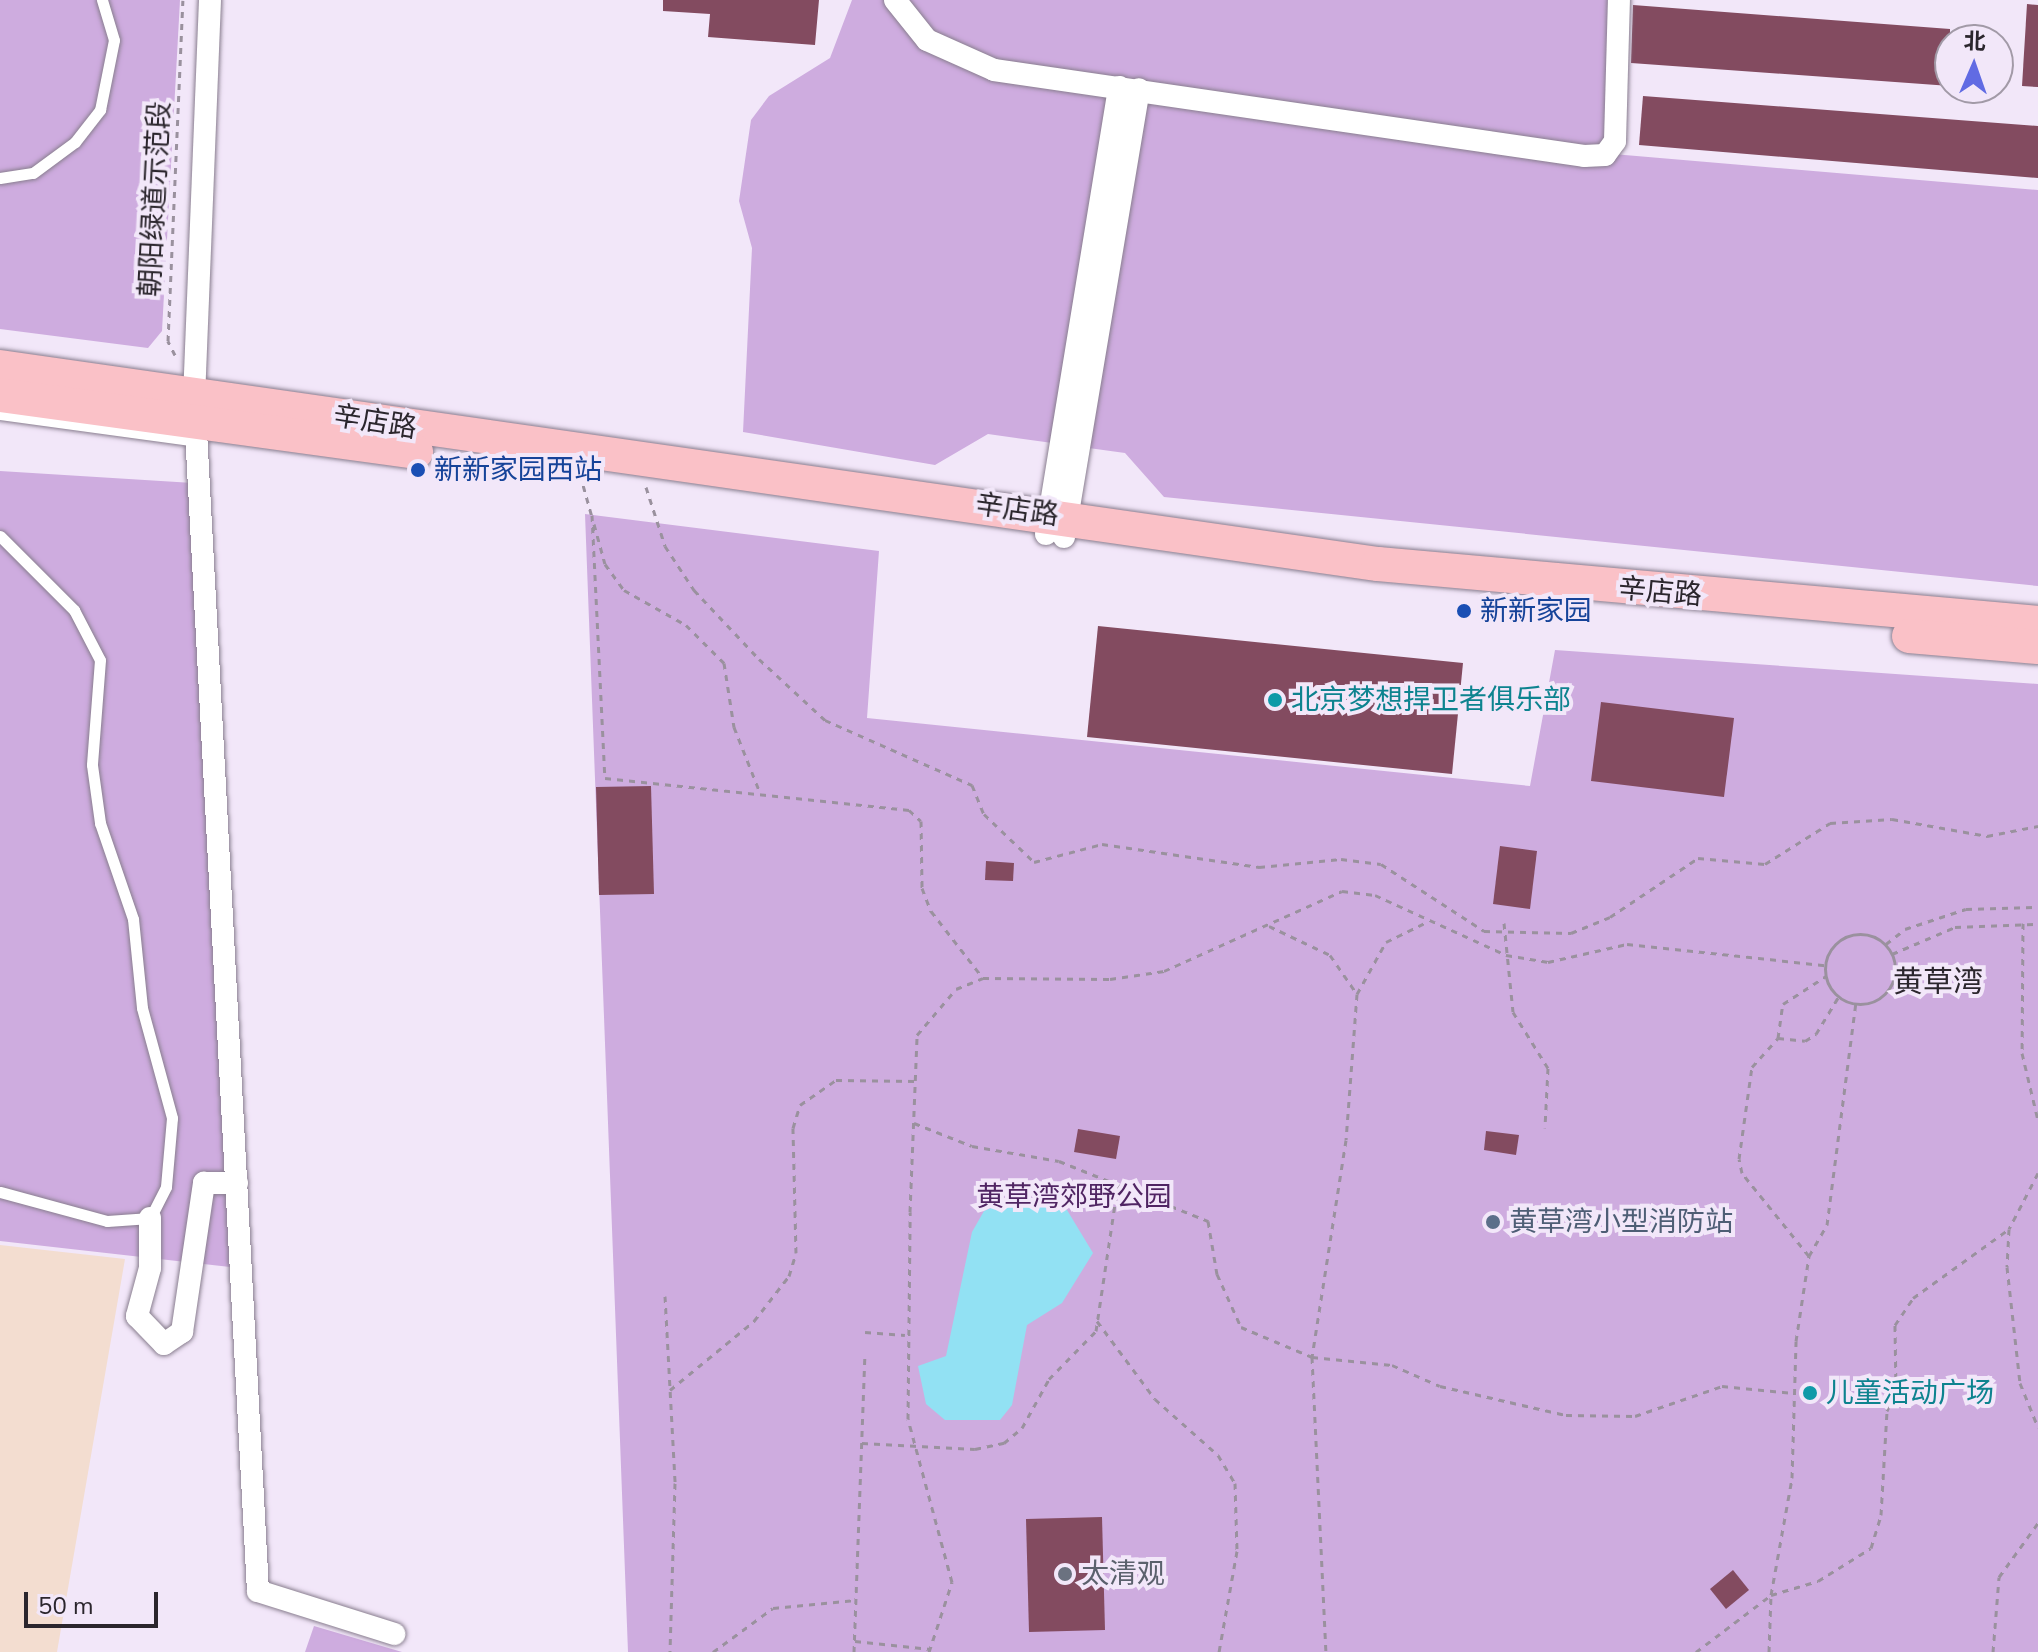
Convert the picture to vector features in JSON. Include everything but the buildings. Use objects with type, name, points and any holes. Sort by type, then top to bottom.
[{"type":"main road","name":"辛店路","points":[[0,367],[196,419],[645,483],[1057,526],[1465,594],[2038,647]]},
{"type":"main road","name":"辛店路","points":[[0,395],[1378,564],[2038,623]]},
{"type":"street","points":[[210,0],[196,419],[258,1591],[394,1634]]},
{"type":"street","points":[[895,0],[927,40],[955,58],[1129,88],[1605,155],[1615,141],[1619,0]]},
{"type":"street","points":[[1057,526],[1129,88]]},
{"type":"street","points":[[150,1218],[150,1268],[137,1316],[164,1344],[182,1332],[204,1183],[237,1183]]},
{"type":"lane","points":[[0,178],[33,173],[75,142],[100,110],[114,40],[102,0]]},
{"type":"lane","points":[[0,414],[196,419]]},
{"type":"lane","points":[[0,536],[74,610],[100,660],[92,765],[100,823],[133,919],[142,1008],[172,1118],[166,1187],[150,1218],[107,1221],[0,1192]]},
{"type":"path","name":"朝阳绿道示范段","points":[[183,0],[168,341],[196,419]]},
{"type":"path","points":[[580,474],[605,564],[624,590],[686,625],[724,663],[734,727],[759,790]]},
{"type":"path","points":[[645,483],[665,546],[759,659],[825,720],[972,785],[984,814],[1024,859],[1102,844],[1259,867],[1341,859],[1381,864],[1484,931],[1571,933],[1610,917],[1698,858],[1765,864],[1830,823],[1892,819],[1987,836],[2038,826]]},
{"type":"path","points":[[592,515],[600,771],[605,778],[759,790],[909,810],[921,821],[922,888],[931,911],[983,978]]},
{"type":"path","points":[[855,1641],[930,1650],[952,1582],[908,1419],[904,1362],[917,1035],[930,1015],[956,989],[983,978],[1110,979],[1164,971],[1342,891],[1375,895],[1506,955],[1548,962],[1627,944],[1825,965]]},
{"type":"path","points":[[1886,944],[1938,916],[2038,907]]},
{"type":"path","points":[[1326,1652],[1312,1357],[1346,1140],[1357,994],[1386,942],[1430,921]]},
{"type":"path","points":[[1504,923],[1513,1012],[1548,1068],[1545,1128]]},
{"type":"path","points":[[2023,923],[2022,1053],[2038,1120]]},
{"type":"path","points":[[1892,954],[1955,927],[2038,924]]},
{"type":"path","points":[[1269,926],[1330,955],[1357,994]]},
{"type":"path","points":[[1855,934],[1886,944],[1892,954],[1890,987],[1872,1002],[1856,1003],[1839,996],[1826,976],[1825,965],[1835,944],[1855,934]]},
{"type":"path","points":[[1809,1256],[1742,1173],[1739,1159],[1752,1067],[1778,1038],[1783,1004],[1826,976]]},
{"type":"path","points":[[1778,1038],[1805,1041],[1816,1034],[1839,996]]},
{"type":"path","points":[[1769,1652],[1771,1595],[1792,1478],[1794,1393],[1809,1256],[1827,1225],[1856,1003]]},
{"type":"path","points":[[670,1390],[754,1321],[789,1276],[796,1253],[793,1128],[800,1105],[836,1080],[868,1077],[916,1081]]},
{"type":"path","points":[[914,1123],[1118,1184],[1208,1221],[1217,1274],[1241,1327],[1312,1357],[1392,1365],[1440,1386],[1566,1415],[1635,1416],[1722,1386],[1794,1393]]},
{"type":"path","points":[[1696,1652],[1771,1595],[1818,1581],[1871,1548],[1881,1515],[1887,1411],[1896,1391],[1895,1325],[1913,1298],[2009,1229],[2038,1173]]},
{"type":"path","points":[[862,1443],[975,1449],[1004,1443],[1022,1428],[1049,1379],[1087,1348],[1097,1321],[1118,1184]]},
{"type":"path","points":[[2009,1229],[2009,1312],[2020,1383],[2038,1427]]},
{"type":"path","points":[[665,1296],[670,1390],[670,1652]]},
{"type":"path","points":[[1097,1321],[1155,1399],[1218,1455],[1235,1483],[1237,1551],[1219,1652]]},
{"type":"path","points":[[865,1332],[905,1335]]},
{"type":"path","points":[[854,1652],[865,1354]]},
{"type":"path","points":[[1993,1652],[1999,1577],[2038,1523]]},
{"type":"path","points":[[713,1652],[724,1649],[773,1608],[856,1600]]},
{"type":"path","points":[[724,1649],[729,1652]]},
{"type":"shaded area","points":[[0,1245],[125,1259],[57,1652],[0,1652]]},
{"type":"green space","points":[[0,0],[180,0],[162,331],[148,348],[0,329]]},
{"type":"green space","points":[[852,0],[1619,0],[1613,154],[2038,190],[2038,586],[1164,497],[1125,453],[988,434],[935,465],[743,432],[752,248],[739,201],[751,120],[769,96],[830,58]]},
{"type":"green space","points":[[0,471],[193,483],[230,1267],[0,1241]]},
{"type":"green space","name":"黄草湾郊野公园","points":[[585,514],[879,551],[867,718],[1530,786],[1555,650],[2038,684],[2038,1652],[628,1652]]},
{"type":"green space","points":[[314,1626],[402,1652],[305,1652]]},
{"type":"water","points":[[1007,1201],[1067,1210],[1093,1253],[1062,1303],[1027,1325],[1012,1405],[1000,1420],[945,1420],[926,1404],[918,1366],[946,1356],[972,1232],[984,1211]]},
{"type":"place","name":"新新家园西站","points":[[418,470]]},
{"type":"place","name":"新新家园","points":[[1464,611]]},
{"type":"place","name":"北京梦想捍卫者俱乐部","points":[[1275,700]]},
{"type":"place","name":"黄草湾小型消防站","points":[[1493,1222]]},
{"type":"place","name":"儿童活动广场","points":[[1810,1393]]},
{"type":"place","name":"太清观","points":[[1065,1574]]},
{"type":"district","name":"黄草湾","points":[[1938,983]]}]
